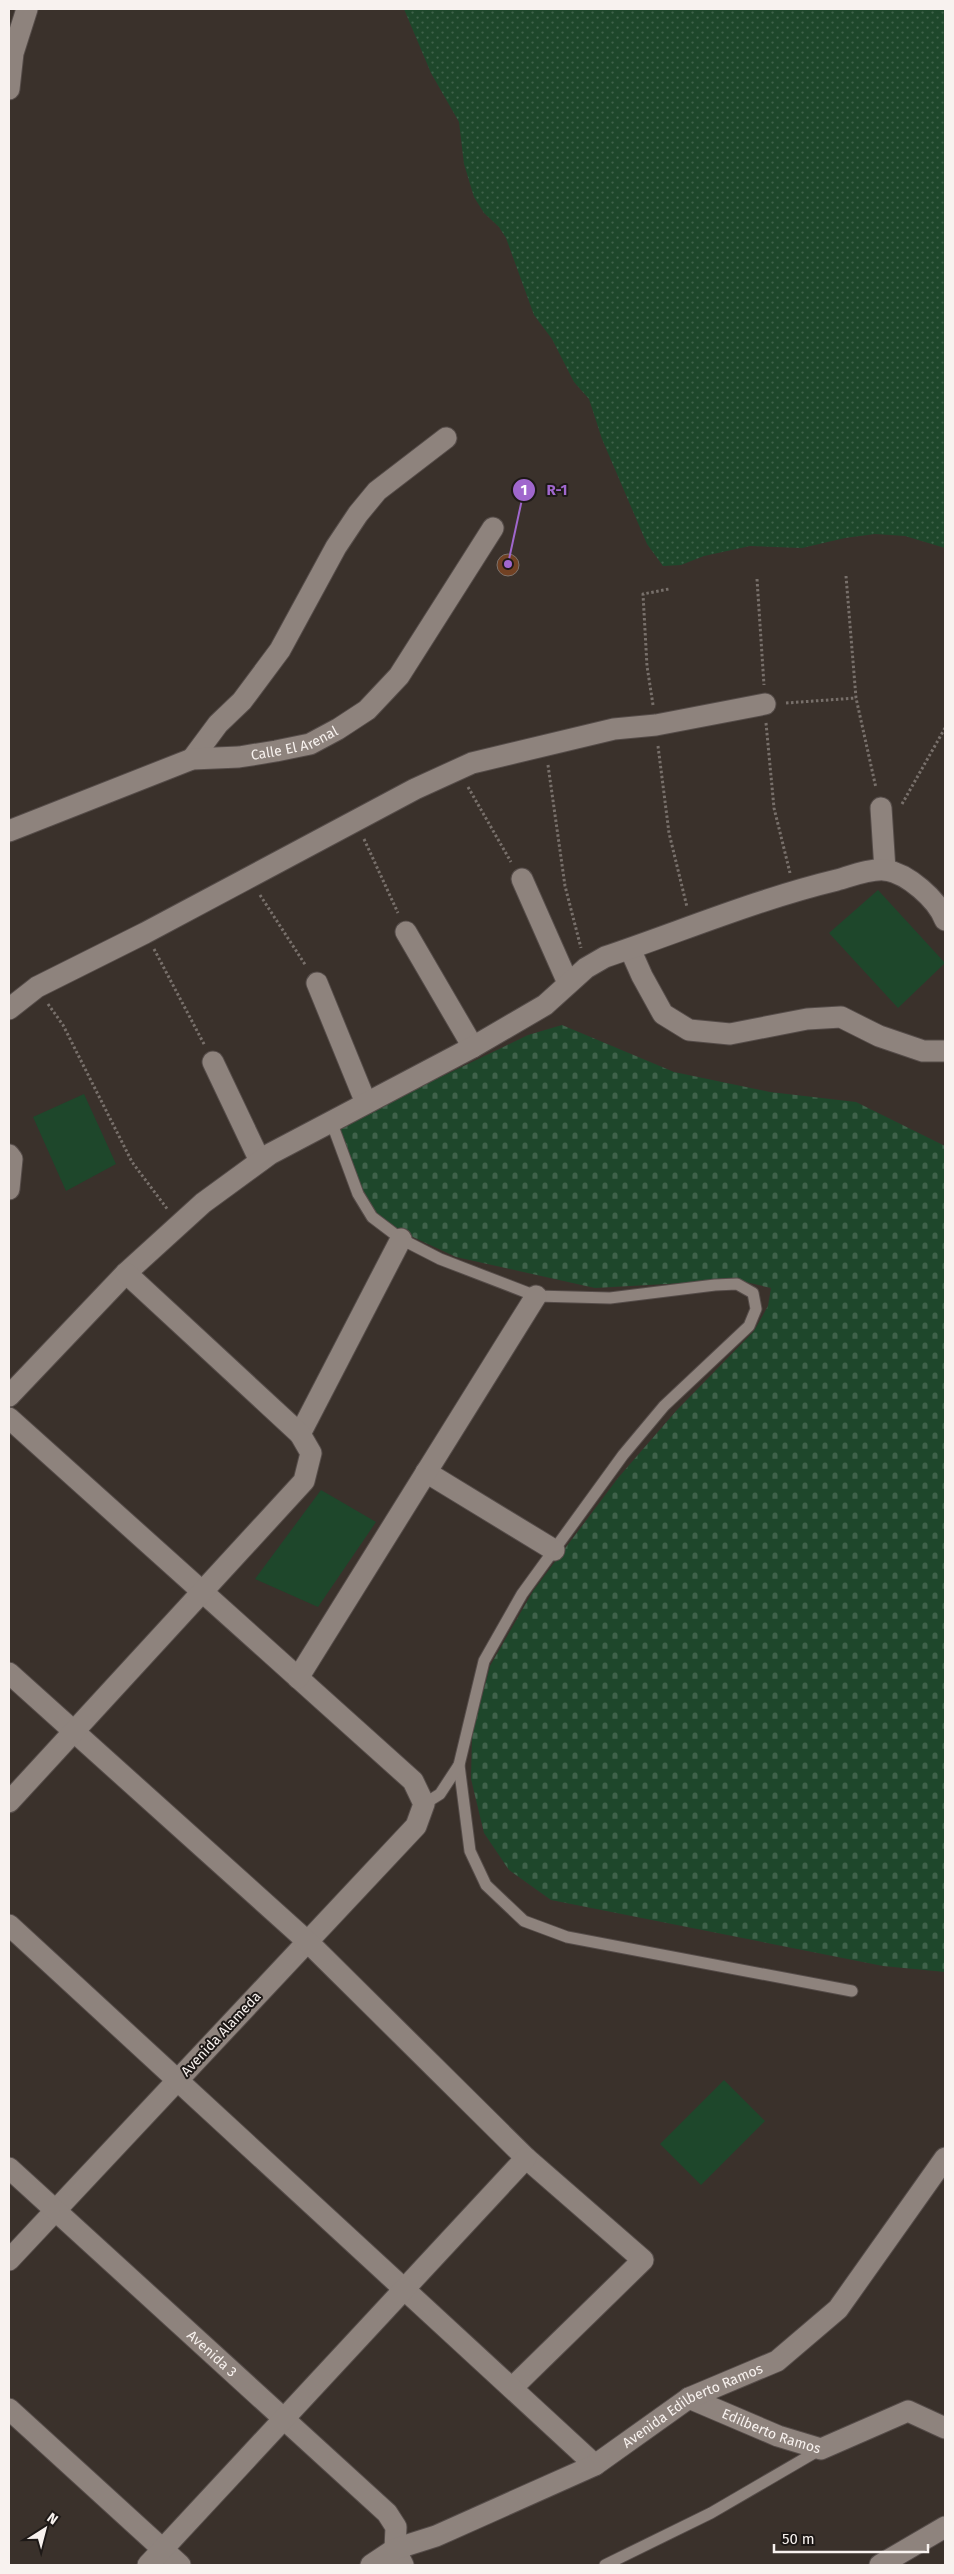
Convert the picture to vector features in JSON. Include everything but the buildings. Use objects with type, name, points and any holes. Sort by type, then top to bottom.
[{"type":"street","points":[[9,89],[14,53],[27,9]]},
{"type":"street","points":[[192,759],[218,724],[242,702],[280,650],[336,547],[358,514],[378,491],[446,438]]},
{"type":"street","name":"Calle El Arenal","points":[[9,831],[192,759],[239,757],[310,744],[338,730],[367,710],[399,676],[493,528]]},
{"type":"street","points":[[9,1009],[37,987],[249,879],[415,789],[472,763],[614,729],[656,725],[765,704]]},
{"type":"street","points":[[881,808],[885,870]]},
{"type":"street","points":[[9,1396],[126,1273],[202,1203],[260,1161],[366,1102],[474,1047],[545,1005],[586,968],[605,957],[794,890],[885,870],[903,876],[924,892],[944,914]]},
{"type":"street","points":[[522,879],[568,983]]},
{"type":"street","points":[[406,932],[474,1047]]},
{"type":"street","points":[[630,949],[642,976],[664,1014],[689,1030],[730,1034],[807,1019],[841,1018],[879,1036],[923,1051],[945,1051]]},
{"type":"street","points":[[317,983],[366,1102]]},
{"type":"street","points":[[214,1062],[260,1161]]},
{"type":"street","points":[[9,1155],[12,1159],[9,1189]]},
{"type":"street","points":[[300,1434],[402,1238]]},
{"type":"street","points":[[9,1802],[304,1481],[311,1453],[300,1434],[126,1273]]},
{"type":"street","points":[[298,1678],[536,1296]]},
{"type":"street","points":[[9,1418],[413,1781],[424,1804]]},
{"type":"street","points":[[426,1472],[554,1550]]},
{"type":"street","points":[[9,1673],[308,1942],[526,2158],[642,2260],[512,2388]]},
{"type":"street","name":"Avenida Alameda","points":[[9,2260],[416,1826],[424,1804]]},
{"type":"street","points":[[9,1925],[595,2465]]},
{"type":"street","points":[[148,2565],[526,2158]]},
{"type":"street","name":"Avenida Edilberto Ramos","points":[[371,2565],[399,2557],[436,2536],[595,2465],[689,2398],[777,2361],[838,2309],[945,2158]]},
{"type":"street","name":"Avenida 3","points":[[9,2168],[387,2513],[396,2527],[399,2557]]},
{"type":"street","name":"Edilberto Ramos","points":[[689,2398],[778,2436],[821,2449],[908,2411],[945,2428]]},
{"type":"street","points":[[9,2409],[180,2565]]},
{"type":"street","points":[[880,2565],[945,2526]]},
{"type":"lane","points":[[331,1121],[358,1194],[372,1217],[402,1238],[440,1259],[536,1296],[610,1298],[737,1284],[753,1293],[756,1308],[749,1326],[664,1406],[623,1455],[522,1594],[484,1661],[458,1765],[440,1794],[424,1804]]},
{"type":"lane","points":[[458,1765],[470,1851],[486,1885],[524,1921],[567,1937],[852,1992]]},
{"type":"lane","points":[[605,2565],[711,2513],[821,2449]]},
{"type":"path","points":[[846,576],[856,698],[881,808],[899,809],[945,728]]},
{"type":"path","points":[[757,579],[774,808],[794,890]]},
{"type":"path","points":[[669,589],[643,594],[647,666],[669,833],[692,927]]},
{"type":"path","points":[[765,704],[856,698]]},
{"type":"path","points":[[545,746],[566,886],[586,968]]},
{"type":"path","points":[[458,770],[522,879]]},
{"type":"path","points":[[356,822],[406,932]]},
{"type":"path","points":[[249,879],[317,983]]},
{"type":"path","points":[[145,933],[214,1062]]},
{"type":"path","points":[[37,987],[63,1025],[132,1162],[179,1224]]},
{"type":"green space","points":[[404,9],[945,9],[945,548],[905,536],[875,534],[845,538],[802,548],[750,546],[704,556],[681,565],[663,566],[647,544],[602,439],[589,399],[574,382],[552,339],[534,315],[506,238],[499,227],[484,213],[474,197],[464,164],[459,122],[431,73]]},
{"type":"green space","points":[[878,890],[945,963],[898,1008],[829,933]]},
{"type":"green space","points":[[562,1025],[674,1072],[770,1092],[856,1102],[945,1146],[945,1972],[883,1966],[551,1900],[509,1870],[484,1833],[471,1779],[472,1735],[490,1666],[533,1591],[618,1478],[676,1411],[754,1331],[768,1306],[771,1288],[737,1280],[595,1288],[456,1257],[402,1232],[377,1213],[362,1190],[339,1126],[528,1035]]},
{"type":"green space","points":[[84,1094],[116,1164],[66,1191],[33,1117]]},
{"type":"green space","points":[[321,1490],[376,1522],[318,1607],[255,1579]]},
{"type":"green space","points":[[724,2080],[765,2121],[701,2185],[660,2144]]},
{"type":"place","name":"R-1","points":[[508,564]]}]
